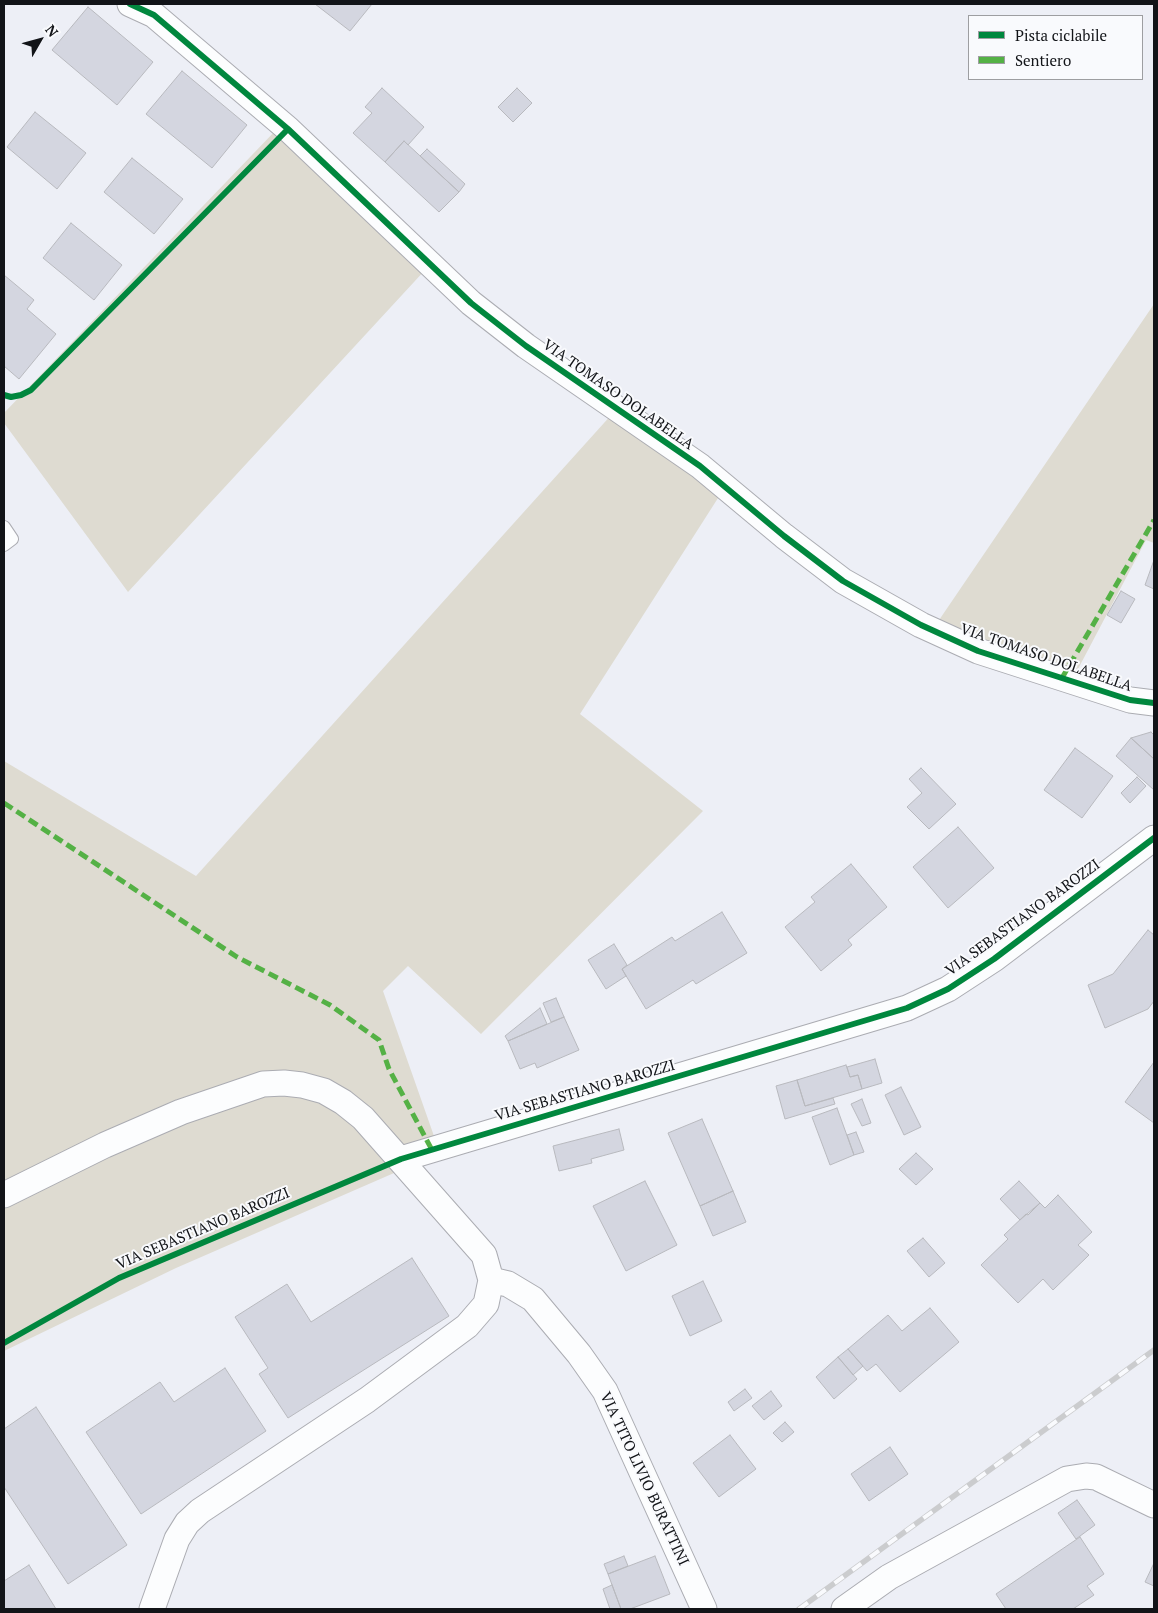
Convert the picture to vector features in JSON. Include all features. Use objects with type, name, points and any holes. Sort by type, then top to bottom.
[{"type":"street","name":"VIA TOMASO DOLABELLA","points":[[130,4],[154,15],[288,129],[471,303],[526,346],[700,466],[784,536],[843,581],[921,626],[978,651],[1130,700],[1154,703]]},
{"type":"street","name":"VIA SEBASTIANO BAROZZI","points":[[401,1159],[907,1008],[948,989],[994,959],[1154,838]]},
{"type":"street","points":[[4,1195],[104,1144],[155,1123],[263,1084],[284,1083],[302,1085],[324,1091],[344,1102],[363,1118],[484,1255],[491,1280],[486,1304],[467,1326],[367,1400],[217,1499],[187,1523],[170,1557],[152,1609]]},
{"type":"street","name":"VIA TITO LIVIO BURATTINI","points":[[491,1280],[508,1284],[533,1299],[579,1354],[605,1392],[704,1609]]},
{"type":"street","points":[[844,1609],[889,1578],[1067,1479],[1086,1476],[1096,1477],[1154,1505]]},
{"type":"lane","points":[[4,527],[12,539],[4,545]]},
{"type":"shaded area","points":[[277,129],[426,269],[128,592],[4,423],[4,413]]},
{"type":"shaded area","points":[[1154,304],[1154,543],[1146,540],[1078,669],[985,666],[935,626]]},
{"type":"shaded area","points":[[613,413],[727,484],[580,714],[703,811],[481,1034],[408,966],[383,991],[441,1156],[417,1163],[176,1268],[4,1351],[4,761],[196,876]]},
{"type":"building","points":[[315,4],[372,4],[350,31]]},
{"type":"building","points":[[88,7],[153,62],[117,105],[52,50]]},
{"type":"building","points":[[182,71],[247,125],[212,168],[146,114]]},
{"type":"building","points":[[382,88],[424,127],[408,145],[404,141],[385,162],[353,133],[372,113],[365,107]]},
{"type":"building","points":[[517,88],[532,103],[513,122],[498,107]]},
{"type":"building","points":[[35,112],[86,153],[57,189],[7,147]]},
{"type":"building","points":[[404,141],[459,192],[439,212],[385,162]]},
{"type":"building","points":[[427,149],[465,184],[459,192],[420,156]]},
{"type":"building","points":[[132,158],[183,199],[154,234],[104,192]]},
{"type":"building","points":[[71,223],[122,265],[94,300],[43,258]]},
{"type":"building","points":[[4,275],[34,300],[27,309],[56,334],[19,379],[4,366]]},
{"type":"building","points":[[1154,560],[1154,589],[1145,585]]},
{"type":"building","points":[[1121,591],[1135,599],[1121,623],[1107,615]]},
{"type":"building","points":[[1151,732],[1154,735],[1154,759],[1131,738]]},
{"type":"building","points":[[1131,738],[1154,759],[1154,790],[1116,756]]},
{"type":"building","points":[[1075,748],[1113,776],[1082,818],[1044,790]]},
{"type":"building","points":[[921,768],[956,804],[929,829],[907,807],[922,793],[909,779]]},
{"type":"building","points":[[1137,777],[1146,786],[1130,803],[1121,793]]},
{"type":"building","points":[[958,827],[994,868],[948,908],[913,867]]},
{"type":"building","points":[[851,864],[887,907],[848,940],[852,945],[821,971],[785,927],[815,902],[811,897]]},
{"type":"building","points":[[722,912],[747,953],[696,984],[693,980],[646,1009],[622,969],[672,937],[675,941]]},
{"type":"building","points":[[1148,930],[1154,935],[1154,1001],[1148,1009],[1105,1028],[1088,985],[1113,974]]},
{"type":"building","points":[[614,944],[627,965],[622,969],[626,976],[606,989],[588,960]]},
{"type":"building","points":[[556,998],[564,1017],[551,1022],[543,1003]]},
{"type":"building","points":[[540,1008],[547,1024],[508,1041],[505,1036]]},
{"type":"building","points":[[564,1017],[579,1050],[537,1068],[535,1063],[520,1069],[508,1041]]},
{"type":"building","points":[[875,1059],[882,1083],[862,1089],[858,1075],[850,1077],[847,1067]]},
{"type":"building","points":[[1154,1062],[1154,1123],[1125,1102]]},
{"type":"building","points":[[846,1065],[850,1077],[858,1075],[862,1089],[805,1106],[797,1080]]},
{"type":"building","points":[[797,1080],[805,1106],[833,1098],[835,1104],[785,1119],[776,1086]]},
{"type":"building","points":[[901,1087],[921,1127],[904,1135],[885,1095]]},
{"type":"building","points":[[862,1099],[871,1123],[862,1126],[851,1104]]},
{"type":"building","points":[[837,1108],[854,1155],[830,1165],[812,1117]]},
{"type":"building","points":[[702,1119],[733,1191],[700,1206],[668,1133]]},
{"type":"building","points":[[619,1129],[624,1150],[591,1159],[592,1163],[559,1171],[553,1146]]},
{"type":"building","points":[[856,1132],[864,1152],[854,1155],[847,1135]]},
{"type":"building","points":[[916,1153],[933,1169],[916,1185],[899,1169]]},
{"type":"building","points":[[645,1181],[677,1245],[626,1271],[593,1206]]},
{"type":"building","points":[[1019,1181],[1040,1203],[1020,1220],[1000,1199]]},
{"type":"building","points":[[733,1191],[746,1222],[713,1236],[700,1206]]},
{"type":"building","points":[[1058,1195],[1092,1232],[1078,1245],[1089,1255],[1053,1290],[1043,1279],[1018,1303],[981,1265],[1008,1239],[1004,1235],[1026,1214],[1028,1215],[1040,1203],[1045,1208]]},
{"type":"building","points":[[923,1238],[945,1263],[929,1277],[907,1251]]},
{"type":"building","points":[[412,1258],[449,1316],[288,1418],[259,1374],[268,1368],[235,1317],[287,1284],[311,1322]]},
{"type":"building","points":[[703,1281],[722,1321],[690,1336],[672,1296]]},
{"type":"building","points":[[930,1308],[959,1342],[900,1392],[876,1364],[867,1371],[848,1349],[888,1315],[902,1331]]},
{"type":"building","points":[[848,1349],[863,1366],[853,1375],[838,1357]]},
{"type":"building","points":[[838,1357],[857,1379],[834,1399],[816,1377]]},
{"type":"building","points":[[225,1368],[266,1431],[141,1514],[86,1432],[160,1382],[174,1402]]},
{"type":"building","points":[[745,1389],[752,1398],[734,1411],[728,1402]]},
{"type":"building","points":[[771,1391],[782,1406],[764,1420],[752,1406]]},
{"type":"building","points":[[36,1407],[127,1545],[68,1584],[4,1487],[4,1429]]},
{"type":"building","points":[[785,1422],[794,1432],[782,1442],[773,1433]]},
{"type":"building","points":[[730,1435],[756,1469],[719,1497],[693,1463]]},
{"type":"building","points":[[890,1447],[908,1474],[869,1501],[851,1474]]},
{"type":"building","points":[[1077,1500],[1095,1525],[1076,1539],[1058,1513]]},
{"type":"building","points":[[1080,1537],[1104,1574],[1087,1586],[1094,1595],[1073,1609],[1006,1609],[996,1594]]},
{"type":"building","points":[[624,1556],[628,1566],[608,1574],[604,1564]]},
{"type":"building","points":[[655,1556],[670,1594],[630,1609],[621,1609],[608,1574]]},
{"type":"building","points":[[1154,1563],[1154,1586],[1145,1582]]},
{"type":"building","points":[[29,1565],[56,1609],[4,1609],[4,1581]]},
{"type":"building","points":[[612,1585],[621,1609],[610,1609],[603,1589]]},
{"type":"railway","points":[[799,1609],[1154,1350]]},
{"type":"marked path","points":[[1062,678],[1154,520]]},
{"type":"marked path","points":[[4,803],[237,957],[330,1005],[379,1040],[389,1069],[432,1150]]},
{"type":"cycle path","points":[[130,4],[154,15],[288,129],[471,303],[526,346],[700,466],[784,536],[843,581],[921,625],[978,651],[1130,700],[1154,703]]},
{"type":"cycle path","points":[[4,395],[11,397],[31,390],[288,129]]},
{"type":"cycle path","points":[[4,1343],[119,1278],[401,1159],[907,1008],[948,989],[994,959],[1154,838]]}]
